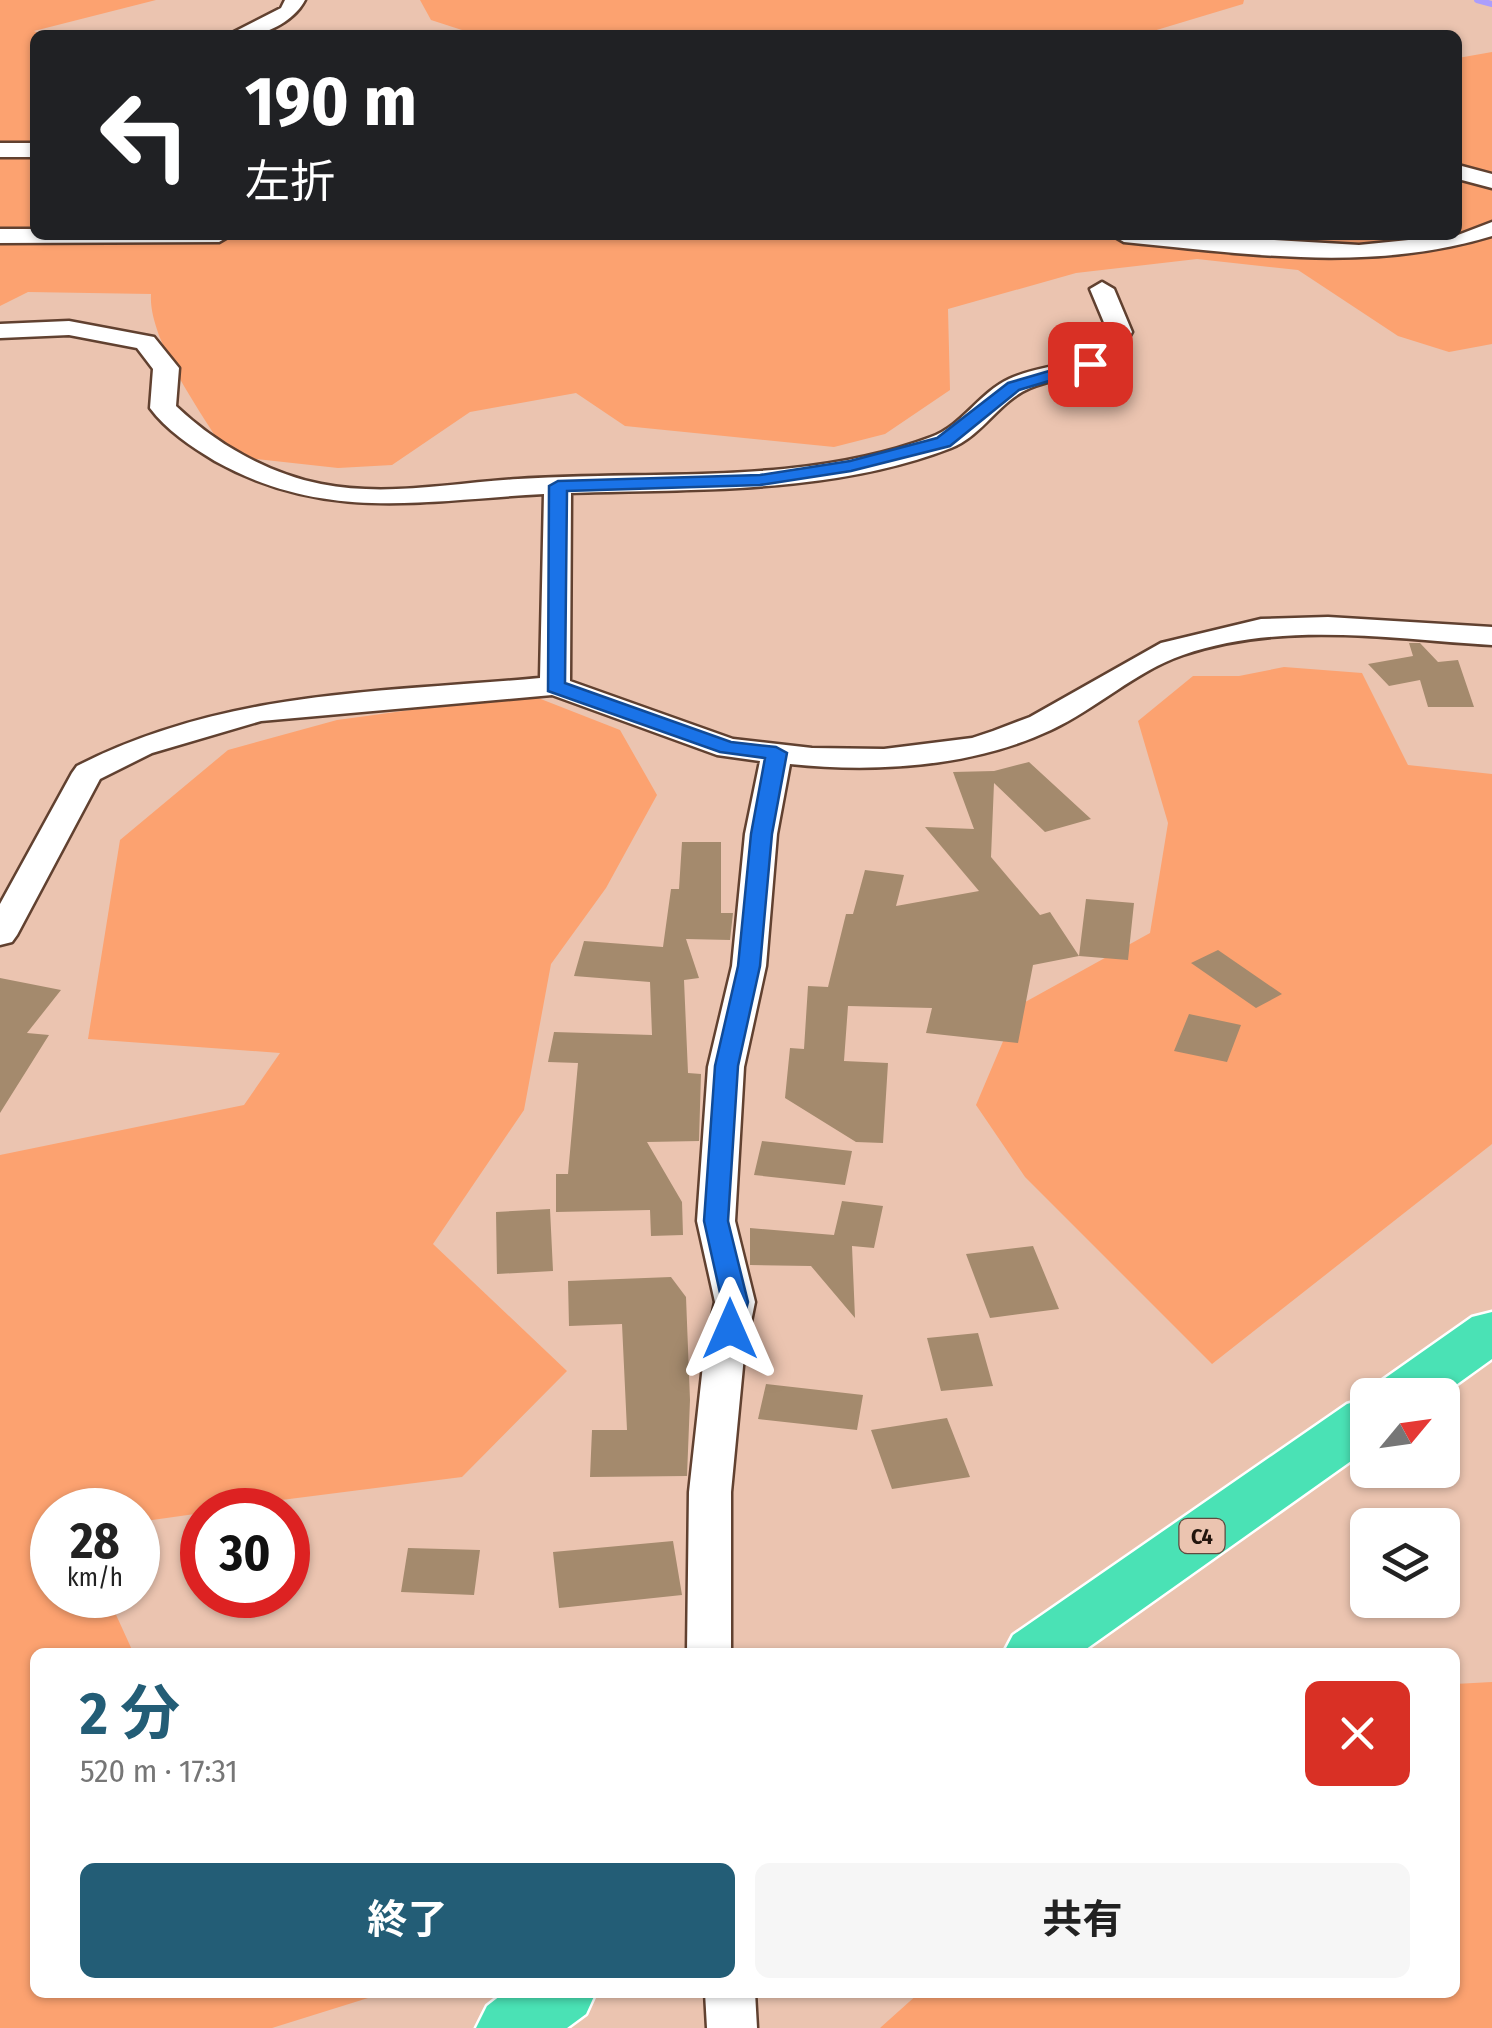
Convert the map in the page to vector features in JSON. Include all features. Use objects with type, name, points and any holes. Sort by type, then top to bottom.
[{"type":"highway","points":[[1426,1378],[1492,1332]]},
{"type":"highway","name":"C4","points":[[1042,1648],[1350,1432]]},
{"type":"highway","points":[[512,2028],[552,1998]]},
{"type":"street","points":[[248,30],[288,12],[295,0]]},
{"type":"street","points":[[0,150],[30,150]]},
{"type":"street","points":[[1462,173],[1492,181]]},
{"type":"street","points":[[1462,238],[1492,229]]},
{"type":"street","points":[[0,236],[30,236]]},
{"type":"street","points":[[1198,240],[1374,252],[1455,240]]},
{"type":"street","points":[[0,331],[69,328],[146,342],[166,368],[162,408],[180,426],[251,468],[305,487],[385,498],[558,486],[760,480],[851,466],[944,442],[1014,386],[1090,364],[1113,350],[1120,332],[1102,289]]},
{"type":"street","points":[[555,686],[558,486]]},
{"type":"street","points":[[0,935],[88,773],[184,730],[261,712],[555,686],[728,748],[884,758],[975,747],[1041,724],[1172,649],[1261,628],[1328,626],[1492,636]]},
{"type":"street","points":[[710,1648],[710,1492],[724,1356],[735,1302],[716,1221],[726,1066],[749,966],[762,834],[776,753]]},
{"type":"street","points":[[730,1998],[732,2028]]},
{"type":"shaded area","points":[[0,0],[156,0],[30,30],[30,240],[1462,240],[1462,57],[1492,52],[1492,344],[1449,352],[1398,336],[1298,270],[1197,259],[1076,273],[948,309],[950,390],[885,434],[834,447],[625,426],[576,393],[470,412],[392,465],[338,468],[228,456],[167,355],[152,312],[151,294],[28,292],[0,306]]},
{"type":"shaded area","points":[[420,0],[1244,0],[1243,4],[1157,30],[462,30],[431,20]]},
{"type":"shaded area","points":[[1284,667],[1362,673],[1408,765],[1492,774],[1492,1144],[1212,1364],[1025,1177],[976,1105],[1018,1006],[1150,933],[1168,823],[1138,721],[1193,676],[1239,676]]},
{"type":"shaded area","points":[[528,694],[620,730],[657,795],[606,888],[551,964],[524,1110],[433,1244],[567,1371],[462,1477],[310,1496],[310,1488],[180,1488],[180,1516],[160,1519],[160,1488],[30,1488],[30,1618],[117,1618],[131,1648],[30,1648],[30,1998],[368,1998],[272,2028],[0,2028],[0,1155],[244,1105],[280,1053],[88,1039],[120,840],[228,750],[337,720]]},
{"type":"shaded area","points":[[1492,1682],[1492,2028],[880,2028],[913,1998],[1460,1998],[1460,1684]]},
{"type":"building","points":[[1409,643],[1420,643],[1438,662],[1458,660],[1474,707],[1428,707],[1420,680],[1389,686],[1368,664],[1413,656]]},
{"type":"building","points":[[1029,762],[1091,819],[1045,832],[994,783],[991,857],[1040,915],[1050,912],[1079,956],[1033,965],[1018,1043],[926,1033],[932,1008],[848,1006],[844,1061],[888,1063],[883,1143],[856,1142],[785,1098],[790,1048],[804,1049],[808,986],[828,987],[846,914],[853,914],[865,870],[904,875],[896,906],[979,891],[925,827],[974,829],[953,772],[994,771]]},
{"type":"building","points":[[682,842],[721,842],[721,913],[733,913],[730,940],[686,939],[699,978],[684,980],[688,1073],[701,1074],[699,1141],[647,1142],[682,1202],[683,1235],[651,1236],[650,1210],[556,1212],[556,1174],[568,1174],[578,1063],[548,1062],[554,1032],[652,1035],[650,982],[574,976],[584,941],[663,947],[671,889],[679,889]]},
{"type":"building","points":[[1086,899],[1134,903],[1128,960],[1079,956]]},
{"type":"building","points":[[1218,950],[1282,994],[1256,1008],[1191,963]]},
{"type":"building","points":[[0,978],[61,990],[27,1033],[49,1035],[0,1113]]},
{"type":"building","points":[[1189,1014],[1241,1025],[1227,1062],[1174,1051]]},
{"type":"building","points":[[762,1141],[852,1151],[845,1185],[754,1175]]},
{"type":"building","points":[[842,1201],[883,1206],[874,1248],[852,1246],[855,1318],[811,1266],[750,1265],[750,1228],[834,1235]]},
{"type":"building","points":[[550,1209],[553,1271],[497,1274],[496,1212]]},
{"type":"building","points":[[1033,1246],[1059,1309],[990,1318],[966,1254]]},
{"type":"building","points":[[671,1277],[686,1297],[690,1400],[687,1476],[590,1477],[592,1430],[627,1430],[622,1324],[569,1326],[568,1281]]},
{"type":"building","points":[[978,1333],[993,1386],[941,1391],[927,1338]]},
{"type":"building","points":[[766,1384],[863,1395],[857,1430],[758,1419]]},
{"type":"building","points":[[947,1418],[970,1477],[892,1489],[871,1430]]},
{"type":"building","points":[[673,1541],[682,1595],[559,1608],[553,1552]]},
{"type":"building","points":[[408,1548],[480,1550],[474,1595],[401,1592]]},
{"type":"waterway","points":[[1477,0],[1492,4]]},
{"type":"route","points":[[730,1329],[735,1302],[716,1221],[726,1066],[749,966],[762,834],[776,753],[728,748],[555,686],[558,486],[760,480],[851,466],[944,442],[1014,386],[1090,364]]}]
